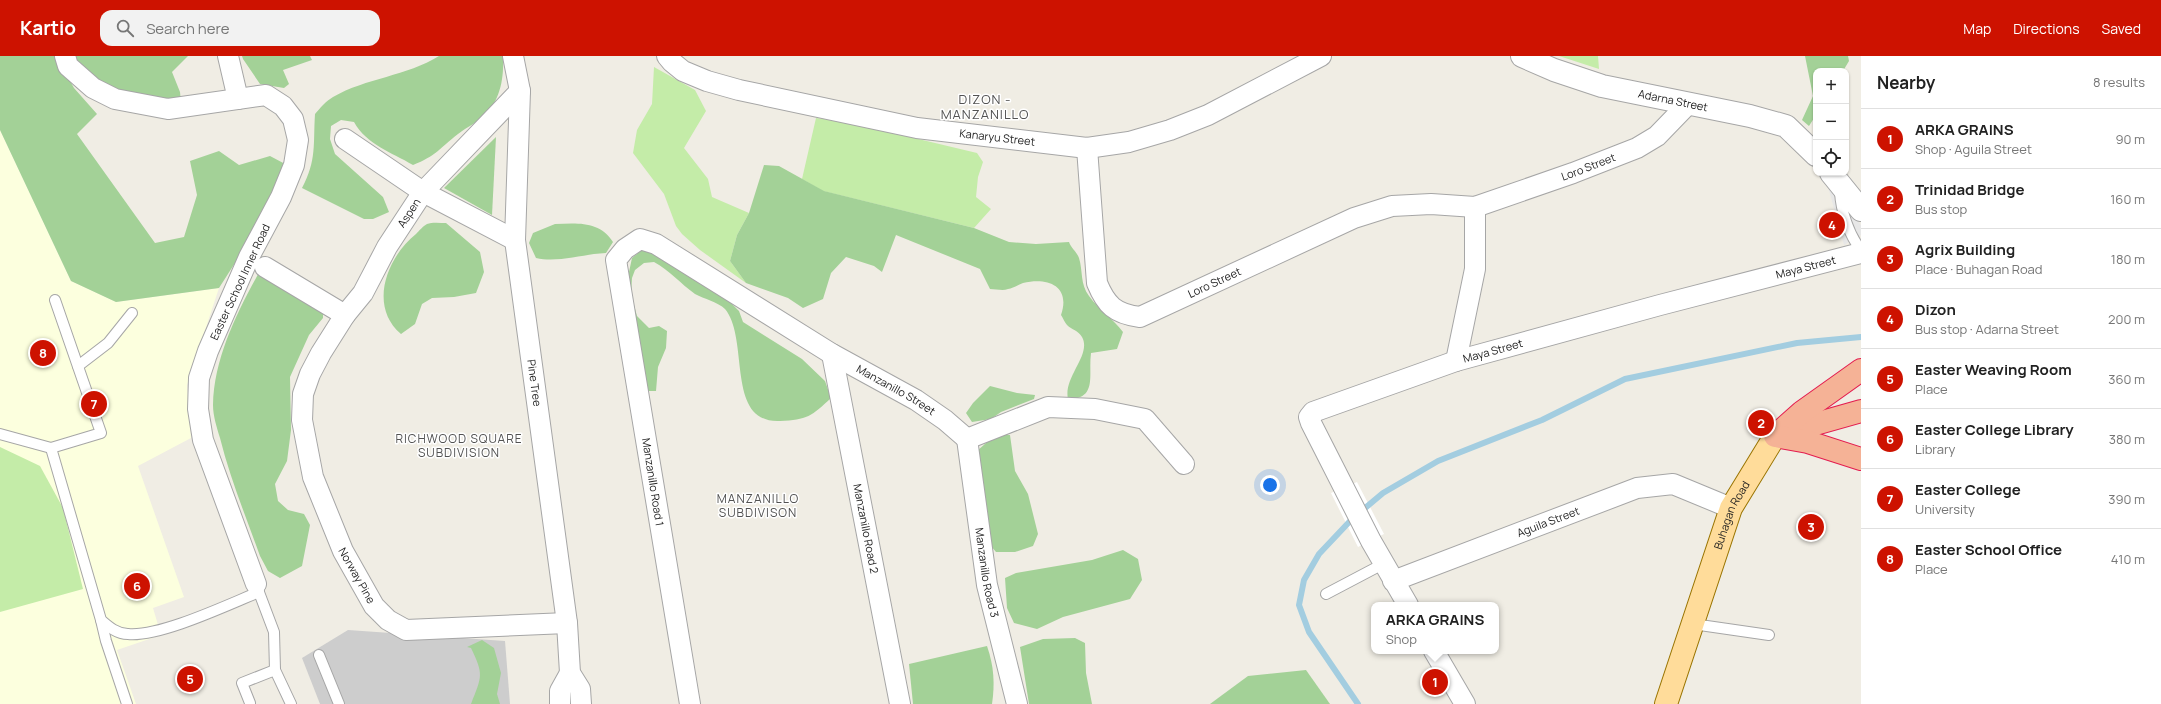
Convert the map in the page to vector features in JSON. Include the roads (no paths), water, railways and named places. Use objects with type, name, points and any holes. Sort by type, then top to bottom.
[{"type":"highway","name":"Buhagan Road","points":[[1775,436],[1802,412],[1861,370]]},
{"type":"highway","points":[[1775,436],[1861,411]]},
{"type":"highway","points":[[1802,412],[1836,419],[1861,427]]},
{"type":"highway","points":[[1775,436],[1808,442],[1861,459]]},
{"type":"main road","name":"Buhagan Road","points":[[1666,704],[1731,508],[1775,436]]},
{"type":"street","name":"Easter School Inner Road","points":[[65,56],[68,66],[93,88],[115,99],[168,109],[266,95],[283,106],[293,119],[298,140],[292,171],[281,196],[249,257],[208,351],[199,378],[198,410],[203,440],[258,588]]},
{"type":"street","points":[[228,56],[238,99]]},
{"type":"street","name":"Pine Tree","points":[[513,56],[520,91],[515,240],[567,623],[570,673],[580,689],[580,704]]},
{"type":"street","name":"Kanaryu Street","points":[[667,56],[683,71],[707,81],[739,90],[917,128],[1087,148],[1129,142],[1170,130],[1208,115],[1322,56]]},
{"type":"street","name":"Adarna Street","points":[[1522,56],[1554,70],[1602,86],[1750,116],[1786,126],[1813,152]]},
{"type":"street","name":"Aspen","points":[[321,353],[345,315],[363,293],[387,247],[423,192],[520,91]]},
{"type":"street","name":"Loro Street","points":[[1087,148],[1097,283],[1103,298],[1115,310],[1127,316],[1140,317],[1354,218],[1392,206],[1431,204],[1475,207],[1536,187],[1637,148],[1657,136],[1688,104]]},
{"type":"street","points":[[345,139],[423,192],[515,240]]},
{"type":"street","points":[[1835,178],[1861,210]]},
{"type":"street","points":[[1456,361],[1475,269],[1475,207]]},
{"type":"street","name":"Manzanillo Street","points":[[616,260],[625,249],[640,239],[656,244],[832,354],[916,400],[945,420],[967,439]]},
{"type":"street","name":"Maya Street","points":[[1393,581],[1311,423],[1309,417],[1313,412],[1456,361],[1861,252]]},
{"type":"street","name":"Manzanillo Road 1","points":[[616,260],[690,704]]},
{"type":"street","points":[[265,267],[345,315]]},
{"type":"street","name":"Norway Pine","points":[[321,353],[310,374],[303,394],[302,420],[313,477],[343,551],[374,606],[388,620],[406,630],[567,623]]},
{"type":"street","name":"Manzanillo Road 2","points":[[832,354],[900,704]]},
{"type":"street","points":[[967,439],[1048,407],[1095,410],[1145,419],[1184,464]]},
{"type":"street","name":"Manzanillo Road 3","points":[[967,439],[987,585],[1017,704]]},
{"type":"street","name":"Aguila Street","points":[[1393,581],[1636,488],[1673,484],[1731,508]]},
{"type":"street","points":[[1393,581],[1406,602]]},
{"type":"street","points":[[1436,654],[1466,704]]},
{"type":"street","points":[[560,704],[560,691],[570,673]]},
{"type":"lane","points":[[1835,178],[1853,240],[1861,252]]},
{"type":"lane","points":[[0,434],[51,448],[101,433],[55,300]]},
{"type":"lane","points":[[78,366],[108,343],[132,313]]},
{"type":"lane","points":[[51,448],[106,641],[127,704]]},
{"type":"lane","points":[[1326,594],[1383,564]]},
{"type":"lane","points":[[101,620],[112,630],[127,634],[150,632],[258,588]]},
{"type":"lane","name":"Easter School Inner Road","points":[[258,588],[274,632],[275,670]]},
{"type":"lane","points":[[1693,624],[1770,636]]},
{"type":"lane","points":[[318,654],[339,704]]},
{"type":"lane","points":[[250,703],[242,683],[275,670],[291,704]]},
{"type":"waterway","points":[[1358,704],[1309,632],[1299,605],[1304,580],[1319,554],[1352,519],[1383,493],[1438,461],[1542,420],[1625,379],[1797,343],[1861,337]]},
{"type":"place","name":"Dizon","points":[[1832,225]]},
{"type":"place","name":"Easter School Office","points":[[43,353]]},
{"type":"place","name":"Easter College","points":[[94,404]]},
{"type":"place","name":"Trinidad Bridge","points":[[1761,423]]},
{"type":"place","name":"Agrix Building","points":[[1811,527]]},
{"type":"place","name":"Easter College Library","points":[[137,586]]},
{"type":"place","name":"Easter Weaving Room","points":[[190,679]]},
{"type":"place","name":"ARKA GRAINS","points":[[1435,682]]},
{"type":"district","name":"DIZON - MANZANILLO","points":[[985,106]]},
{"type":"district","name":"RICHWOOD SQUARE SUBDIVISION","points":[[459,446]]},
{"type":"district","name":"MANZANILLO SUBDIVISON","points":[[758,506]]}]
